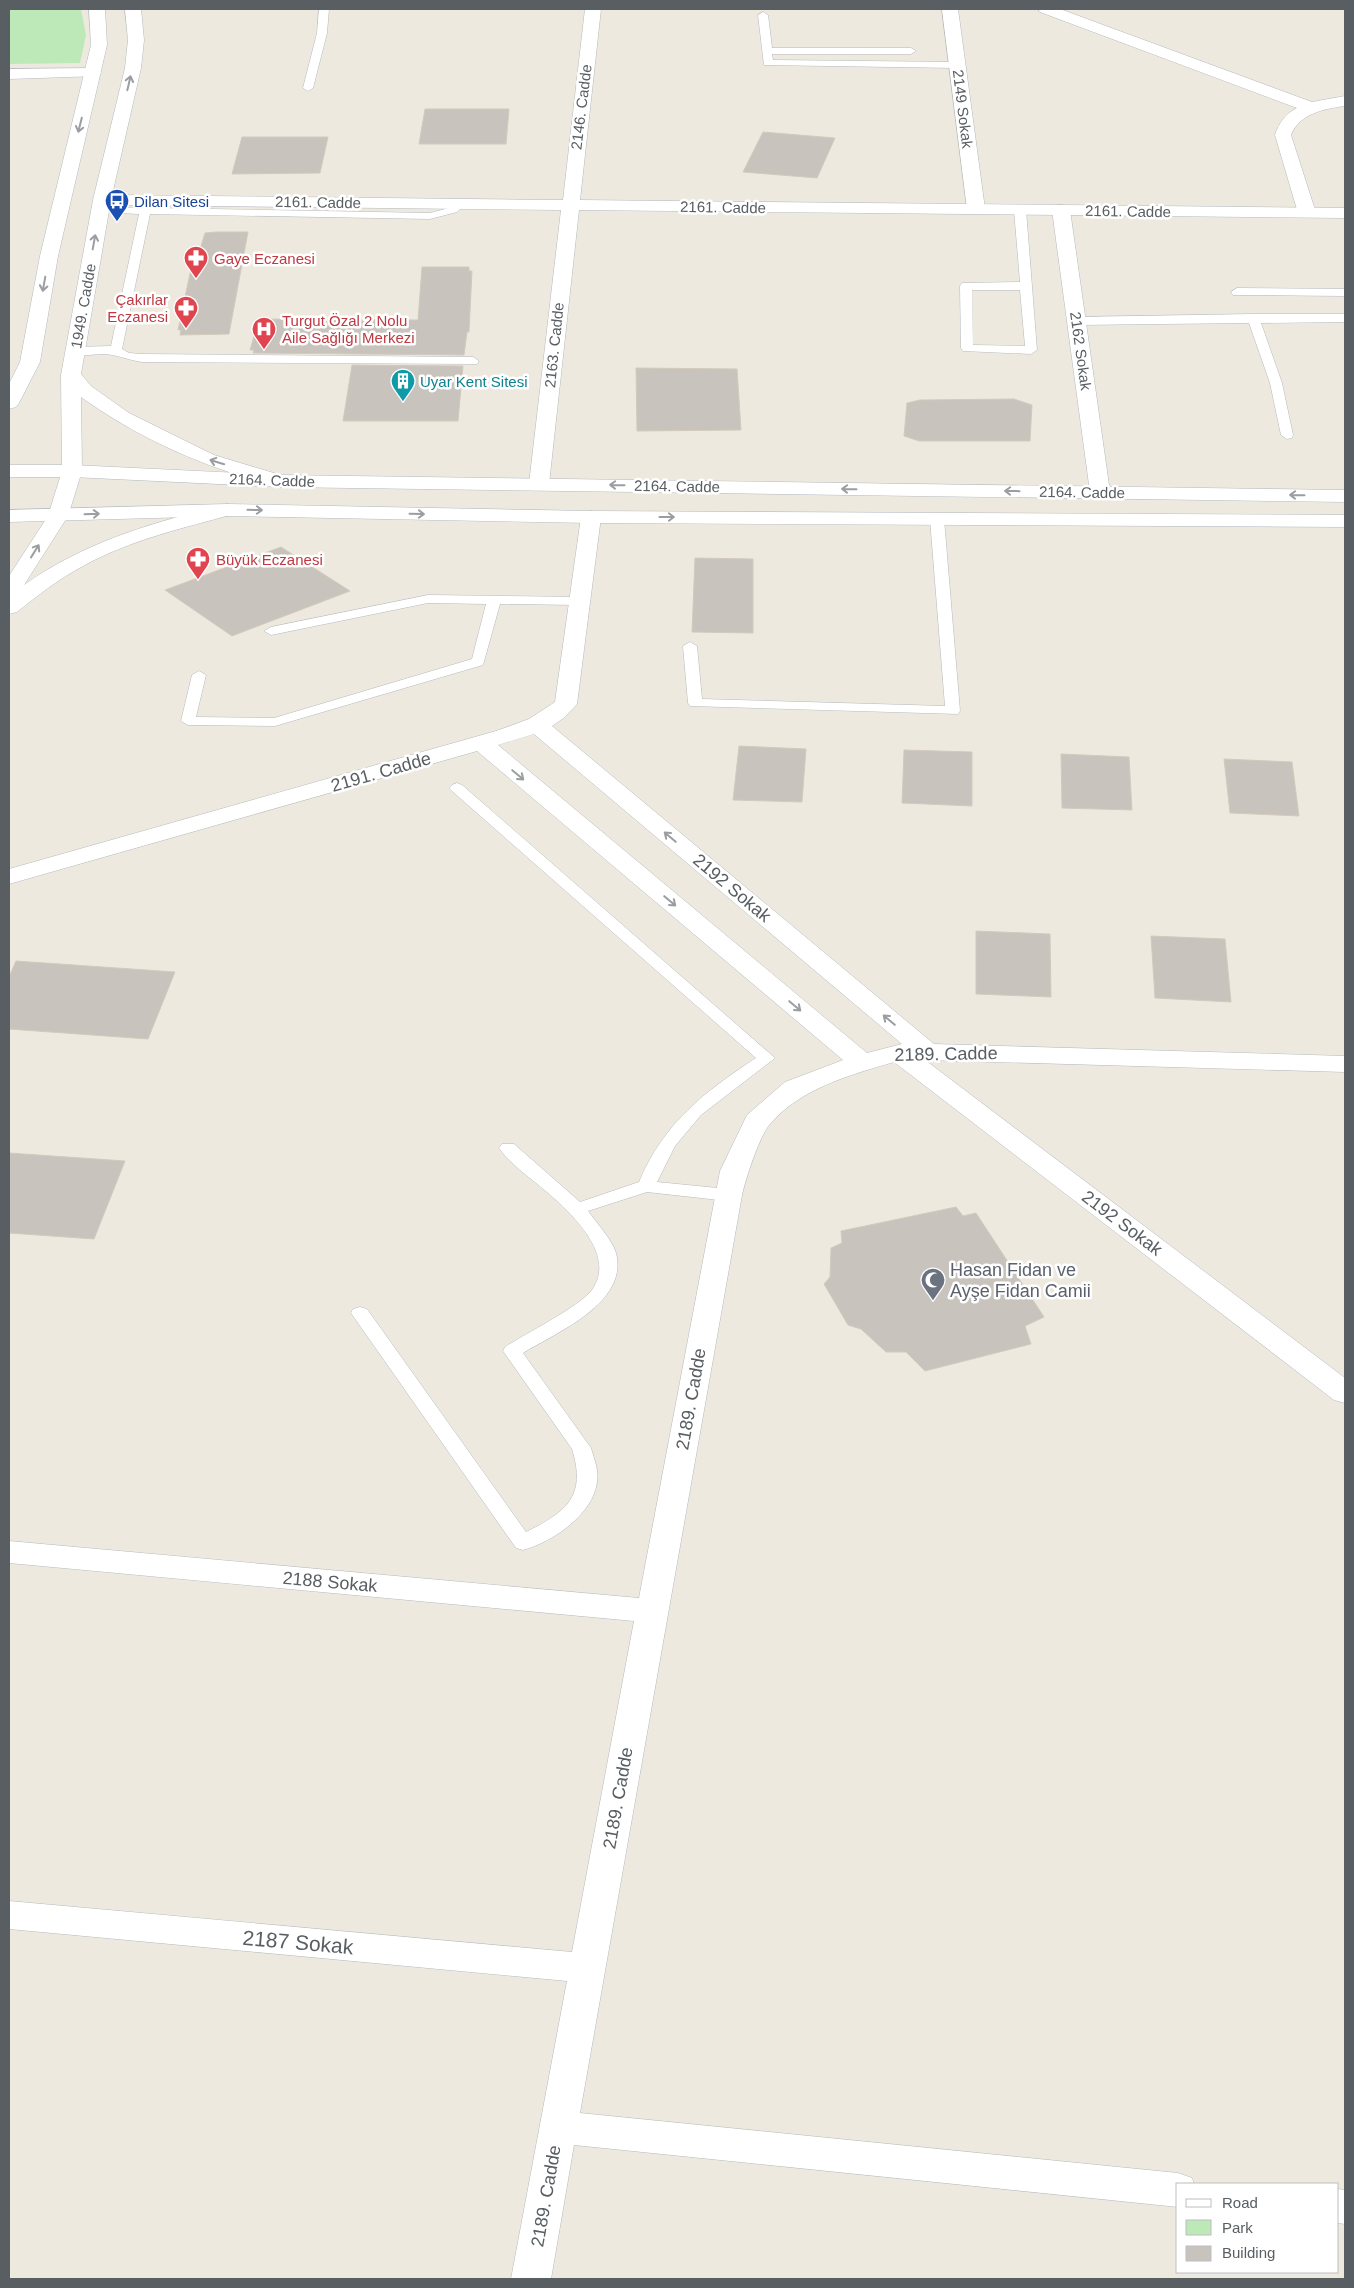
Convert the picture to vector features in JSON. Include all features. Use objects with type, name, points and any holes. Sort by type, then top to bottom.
[{"type":"street","points":[[9,403],[30,362],[48,256],[99,46],[97,9]]},
{"type":"street","name":"1949. Cadde","points":[[9,592],[58,516],[72,471],[71,375],[101,205],[133,68],[136,40],[133,9]]},
{"type":"street","name":"2146. Cadde","points":[[570,205],[593,9]]},
{"type":"street","name":"2149 Sokak","points":[[950,9],[976,209]]},
{"type":"street","points":[[1046,9],[1312,108]]},
{"type":"street","points":[[9,74],[92,73]]},
{"type":"street","points":[[1307,213],[1283,135],[1288,123],[1312,108],[1345,101]]},
{"type":"street","name":"2161. Cadde","points":[[101,205],[459,204],[1345,213]]},
{"type":"street","name":"2163. Cadde","points":[[539,484],[570,205]]},
{"type":"street","name":"2162 Sokak","points":[[1061,210],[1100,492]]},
{"type":"street","points":[[9,378],[30,362]]},
{"type":"street","points":[[71,375],[84,390],[122,417],[207,459],[280,481]]},
{"type":"street","name":"2164. Cadde","points":[[9,471],[72,471],[280,481],[1345,496]]},
{"type":"street","points":[[9,608],[59,571],[97,551],[171,525],[227,510]]},
{"type":"street","name":"2164. Cadde","points":[[9,516],[227,510],[591,517],[1345,521]]},
{"type":"street","name":"2191. Cadde","points":[[9,877],[481,744],[537,725],[555,715],[566,704],[591,517]]},
{"type":"street","name":"2192 Sokak","points":[[537,725],[926,1051]]},
{"type":"street","points":[[481,744],[863,1062]]},
{"type":"street","name":"2189. Cadde","points":[[531,2279],[728,1195],[734,1171],[757,1121],[795,1088],[863,1062],[898,1052],[926,1051],[1345,1064]]},
{"type":"street","name":"2192 Sokak","points":[[898,1052],[1345,1394]]},
{"type":"street","name":"2188 Sokak","points":[[9,1552],[652,1611]]},
{"type":"street","name":"2187 Sokak","points":[[9,1916],[587,1968]]},
{"type":"street","points":[[559,2127],[1176,2190]]},
{"type":"lane","points":[[308,88],[322,33],[324,9]]},
{"type":"lane","points":[[763,15],[768,64],[957,65]]},
{"type":"lane","points":[[768,51],[912,51]]},
{"type":"lane","points":[[101,205],[144,211],[430,216],[446,213],[459,204]]},
{"type":"lane","points":[[1020,210],[1026,286],[1031,350],[967,348],[966,286],[1026,286]]},
{"type":"lane","points":[[116,350],[144,211]]},
{"type":"lane","points":[[1237,292],[1301,305],[1345,318]]},
{"type":"lane","points":[[1077,321],[1253,318],[1345,293]]},
{"type":"lane","points":[[1253,318],[1276,383],[1287,435]]},
{"type":"lane","points":[[75,351],[116,350],[126,356],[142,358],[472,361]]},
{"type":"lane","points":[[690,646],[695,703],[953,711],[938,519]]},
{"type":"lane","points":[[271,631],[428,599],[580,601]]},
{"type":"lane","points":[[199,674],[188,721],[275,722],[478,662],[494,600]]},
{"type":"lane","points":[[457,788],[767,1058],[698,1106],[677,1129],[657,1160],[646,1186]]},
{"type":"lane","points":[[360,1313],[523,1543],[566,1518],[579,1505],[586,1491],[590,1476],[588,1462],[581,1448],[512,1351],[584,1307],[598,1294],[606,1280],[609,1266],[607,1251],[577,1209],[508,1148]]},
{"type":"lane","points":[[577,1209],[646,1186],[728,1195]]},
{"type":"green space","points":[[9,9],[81,9],[86,35],[80,63],[9,64]]},
{"type":"building","points":[[425,109],[509,109],[506,144],[419,144]]},
{"type":"building","points":[[763,132],[835,138],[817,178],[743,172]]},
{"type":"building","points":[[242,137],[328,137],[320,173],[232,174]]},
{"type":"building","points":[[248,232],[229,334],[180,335],[181,330],[178,330],[191,269],[194,269],[205,233]]},
{"type":"building","points":[[422,267],[469,267],[469,271],[472,271],[469,332],[467,332],[464,355],[253,353],[254,350],[250,350],[259,319],[418,320]]},
{"type":"building","name":"Uyar Kent Sitesi","points":[[352,365],[463,366],[458,421],[343,421]]},
{"type":"building","points":[[636,368],[737,369],[741,430],[637,431]]},
{"type":"building","points":[[1014,399],[1032,405],[1030,441],[919,441],[904,436],[907,403],[920,400]]},
{"type":"building","points":[[281,547],[350,591],[232,636],[165,590]]},
{"type":"building","points":[[695,558],[753,559],[753,633],[692,632]]},
{"type":"building","points":[[739,746],[806,749],[802,802],[733,800]]},
{"type":"building","points":[[904,750],[972,752],[972,806],[902,803]]},
{"type":"building","points":[[1061,754],[1129,757],[1132,810],[1062,808]]},
{"type":"building","points":[[1224,759],[1292,762],[1299,816],[1230,813]]},
{"type":"building","points":[[976,931],[1050,934],[1051,997],[976,994]]},
{"type":"building","points":[[1151,936],[1225,939],[1231,1002],[1155,998]]},
{"type":"building","points":[[16,961],[175,972],[148,1039],[9,1029],[9,977]]},
{"type":"building","points":[[9,1153],[125,1161],[94,1239],[9,1233]]},
{"type":"building","name":"Hasan Fidan ve Ayşe Fidan Camii","points":[[956,1207],[963,1216],[976,1213],[1044,1317],[1025,1326],[1031,1344],[925,1371],[906,1352],[886,1352],[861,1329],[848,1325],[824,1284],[830,1277],[831,1248],[842,1243],[841,1231]]},
{"type":"place","name":"Dilan Sitesi","points":[[117,222]]},
{"type":"place","name":"Gaye Eczanesi","points":[[196,279]]},
{"type":"place","name":"Çakırlar Eczanesi","points":[[186,329]]},
{"type":"place","name":"Turgut Özal 2 Nolu Aile Sağlığı Merkezi","points":[[264,350]]},
{"type":"place","name":"Uyar Kent Sitesi","points":[[403,402]]},
{"type":"place","name":"Büyük Eczanesi","points":[[198,580]]},
{"type":"place","name":"Hasan Fidan ve Ayşe Fidan Camii","points":[[933,1301]]}]
